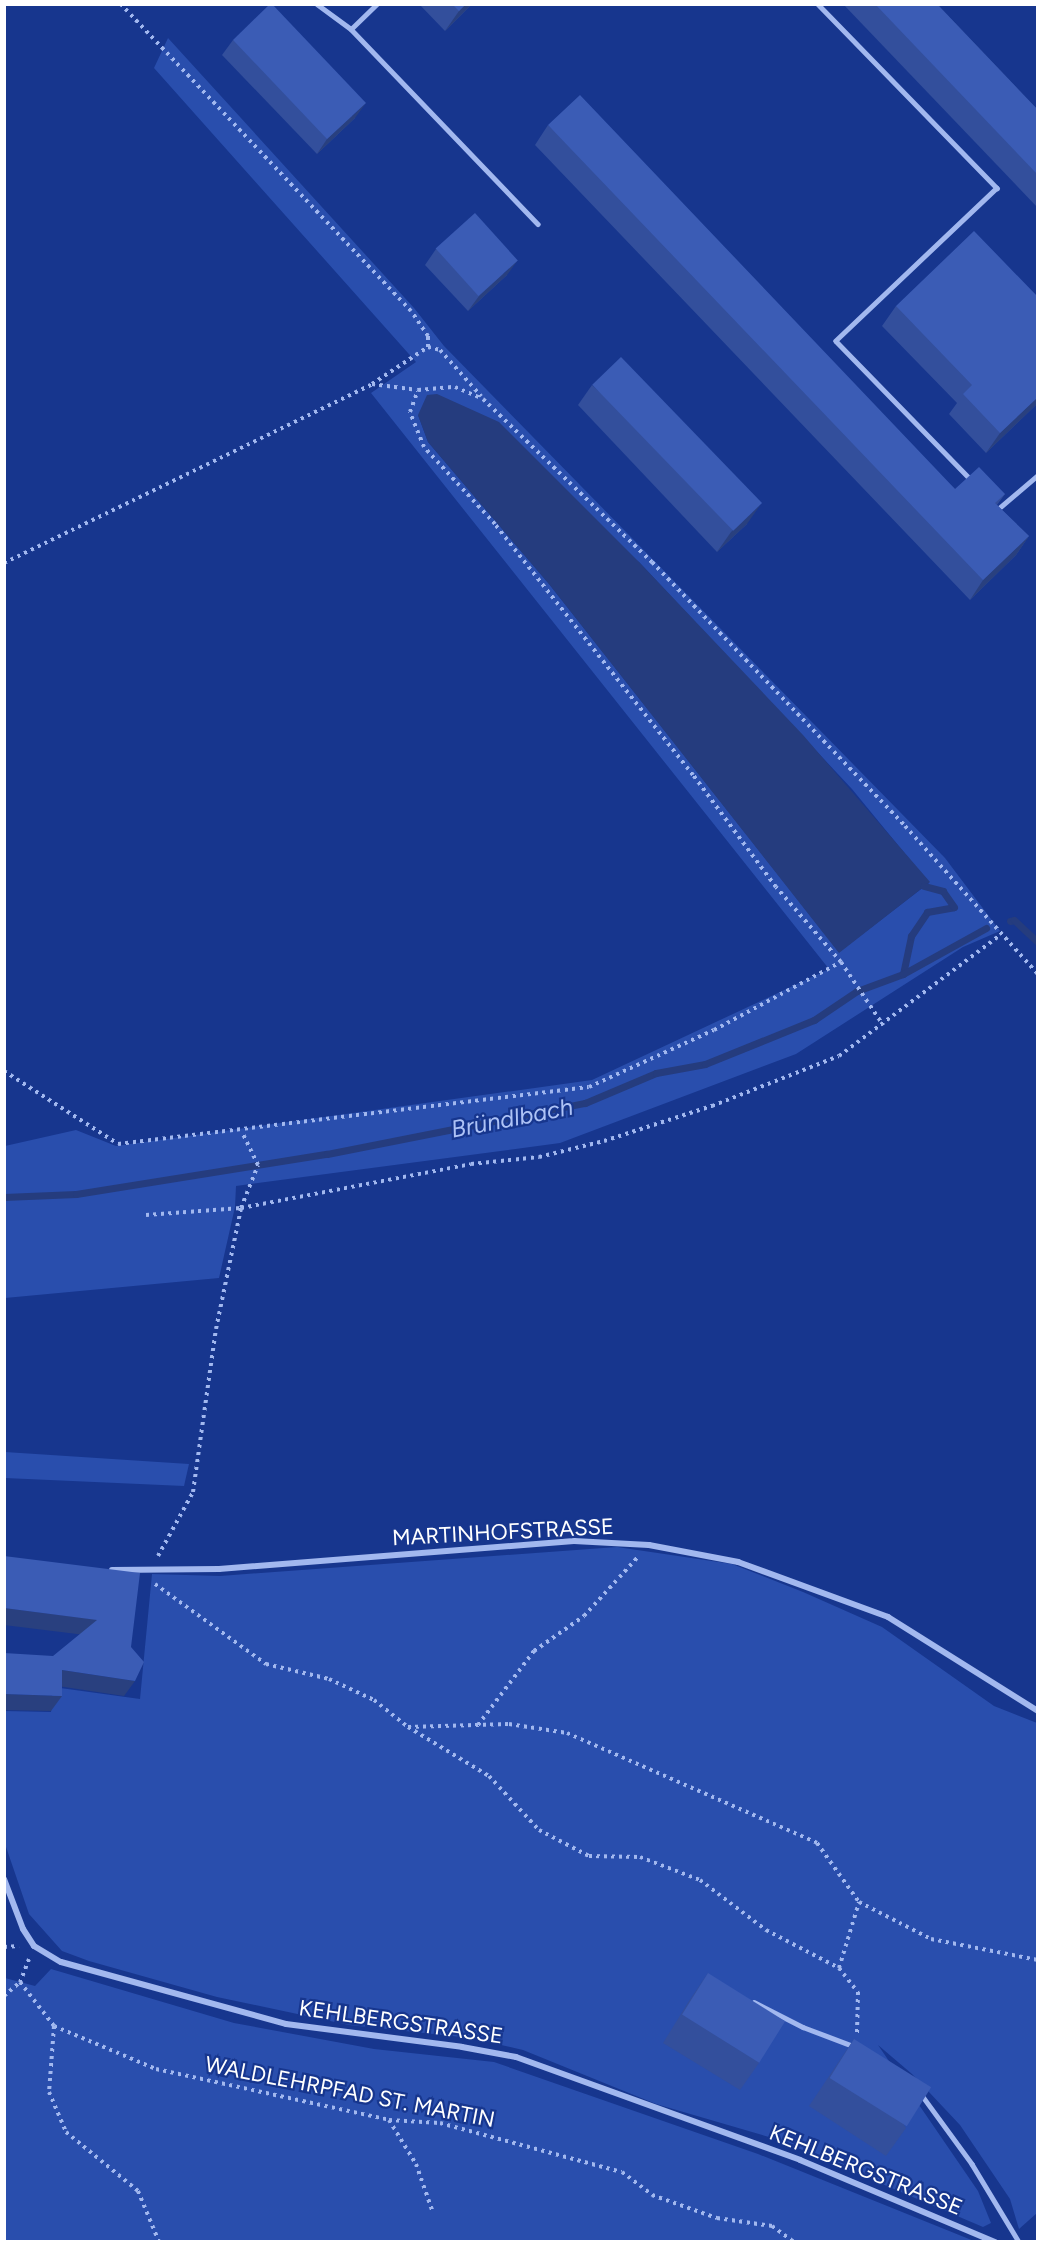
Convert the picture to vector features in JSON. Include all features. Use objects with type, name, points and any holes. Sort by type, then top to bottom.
[{"type":"street","name":"MARTINHOFSTRASSE","points":[[104,1570],[219,1569],[574,1541],[649,1545],[738,1562],[888,1617],[1038,1710]]},
{"type":"street","name":"KEHLBERGSTRASSE","points":[[4,1879],[23,1929],[34,1946],[60,1962],[286,2024],[516,2057],[800,2160],[995,2241]]},
{"type":"lane","points":[[317,4],[351,29],[538,224]]},
{"type":"lane","points":[[351,29],[377,4]]},
{"type":"lane","points":[[818,4],[996,188],[836,341],[975,485]]},
{"type":"lane","points":[[992,502],[1000,511],[1038,475]]},
{"type":"lane","points":[[742,1996],[803,2027],[857,2047],[866,2053]]},
{"type":"lane","points":[[915,2090],[972,2164],[1018,2241]]},
{"type":"path","points":[[121,4],[411,311],[428,336],[428,347]]},
{"type":"path","points":[[4,563],[372,384],[428,347],[440,350],[483,399],[652,562],[905,826],[1000,935],[1038,974]]},
{"type":"path","points":[[372,384],[418,390],[455,387],[483,399]]},
{"type":"path","points":[[418,390],[410,412],[424,447],[495,524],[693,775],[776,887],[840,962],[883,1025]]},
{"type":"path","points":[[146,1215],[241,1208],[471,1164],[538,1157],[604,1141],[712,1106],[839,1056],[1000,935]]},
{"type":"path","points":[[4,1071],[118,1144],[242,1132],[589,1087],[714,1029],[840,962]]},
{"type":"path","points":[[150,1570],[193,1492],[216,1329],[241,1208],[258,1165],[242,1132]]},
{"type":"path","points":[[477,1725],[534,1651],[584,1616],[649,1545]]},
{"type":"path","points":[[140,1570],[266,1664],[329,1679],[374,1700],[408,1727],[489,1776],[538,1830],[589,1856],[640,1857],[700,1880],[766,1930],[839,1968],[858,1992],[857,2047]]},
{"type":"path","points":[[408,1727],[509,1724],[567,1733],[817,1843],[859,1902],[931,1939],[1038,1960]]},
{"type":"path","points":[[839,1968],[859,1902]]},
{"type":"path","points":[[4,1996],[20,1982],[34,1946]]},
{"type":"path","name":"WALDLEHRPFAD ST. MARTIN","points":[[20,1982],[54,2026],[156,2069],[389,2120],[440,2123],[622,2172],[652,2195],[717,2218],[772,2226],[794,2241]]},
{"type":"path","points":[[54,2026],[49,2092],[66,2132],[138,2191],[159,2241]]},
{"type":"path","points":[[389,2120],[417,2164],[432,2210]]},
{"type":"shaded area","points":[[168,38],[414,308],[444,346],[945,858],[1000,931],[963,947],[796,1054],[560,1143],[236,1186],[235,1207],[219,1278],[5,1298],[5,1146],[76,1130],[116,1146],[592,1080],[829,969],[371,393],[416,362],[154,68]],"holes":[[[418,415],[639,562],[852,789],[929,883],[839,952],[549,584],[428,442]]]},
{"type":"shaded area","points":[[437,394],[499,422],[639,562],[803,735],[930,882],[839,953],[549,584],[428,442],[418,415],[427,395]]},
{"type":"shaded area","points":[[5,1452],[189,1464],[184,1486],[5,1478]]},
{"type":"shaded area","points":[[617,1547],[732,1564],[803,1592],[882,1627],[994,1706],[1037,1723],[1037,2213],[1019,2229],[1010,2199],[960,2125],[912,2074],[878,2045],[978,2191],[991,2223],[983,2227],[779,2140],[656,2104],[523,2050],[471,2038],[349,2025],[217,1997],[89,1961],[62,1951],[29,1914],[5,1844],[4,1711],[51,1712],[53,1687],[140,1699],[152,1574],[220,1576]]},
{"type":"shaded area","points":[[51,1969],[234,2023],[374,2049],[494,2062],[758,2154],[974,2241],[5,2241],[5,1978],[35,1986]]},
{"type":"building","points":[[270,4],[366,103],[327,139],[233,40]]},
{"type":"building","points":[[452,4],[466,4],[459,11]]},
{"type":"building","points":[[875,4],[937,4],[1038,110],[1038,175]]},
{"type":"building","points":[[580,95],[955,489],[979,467],[1005,494],[995,503],[1029,536],[983,580],[548,125]]},
{"type":"building","points":[[475,213],[518,261],[478,296],[436,248]]},
{"type":"building","points":[[974,231],[1038,297],[1038,397],[1000,433],[963,394],[972,385],[896,306]]},
{"type":"building","points":[[621,357],[762,503],[733,531],[592,385]]},
{"type":"building","points":[[4,1556],[140,1573],[131,1647],[144,1662],[135,1681],[62,1670],[62,1696],[4,1694],[4,1653],[53,1656],[97,1620],[4,1608]]},
{"type":"building","points":[[708,1973],[785,2021],[759,2063],[682,2015]]},
{"type":"building","points":[[854,2039],[931,2087],[907,2126],[830,2078]]},
{"type":"waterway","points":[[903,974],[911,936],[927,912],[954,907],[943,891],[924,886]]},
{"type":"waterway","name":"Bründlbach","points":[[1010,921],[1014,920],[1038,942]]},
{"type":"waterway","name":"Bründlbach","points":[[4,1197],[76,1194],[327,1154],[585,1103],[656,1073],[705,1064],[814,1020],[857,991],[903,974],[986,928]]}]
